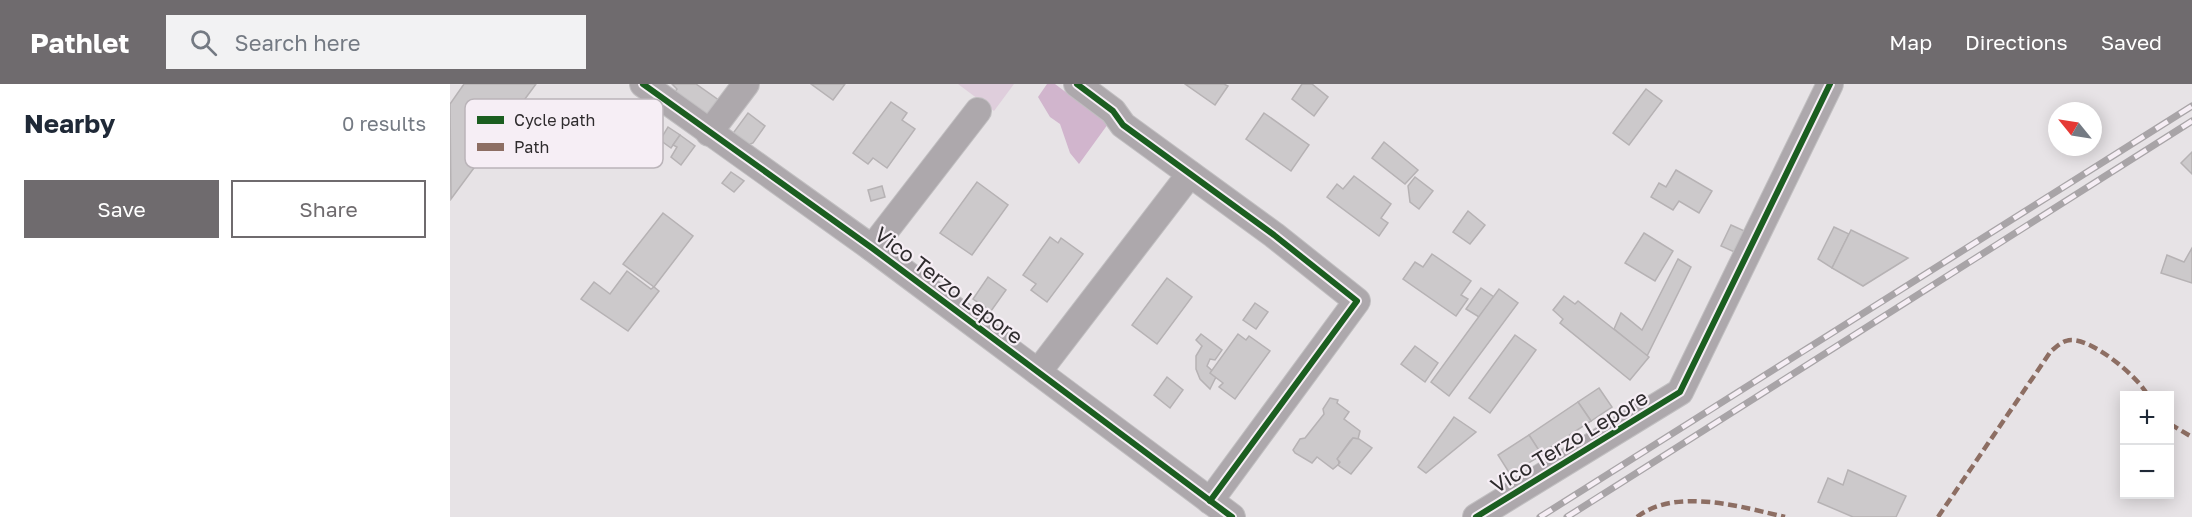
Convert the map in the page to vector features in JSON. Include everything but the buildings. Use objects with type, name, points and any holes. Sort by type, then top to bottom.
[{"type":"street","name":"Vico Terzo Lepore","points":[[643,84],[872,248],[1232,517]]},
{"type":"street","points":[[709,133],[746,84]]},
{"type":"street","points":[[1077,84],[1113,111],[1123,125],[1274,236],[1357,301],[1210,501]]},
{"type":"street","name":"Vico Terzo Lepore","points":[[1476,517],[1680,392],[1830,84]]},
{"type":"street","points":[[872,248],[978,111]]},
{"type":"street","points":[[1038,372],[1190,174]]},
{"type":"shaded area","points":[[958,84],[1014,84],[994,111]]},
{"type":"shaded area","points":[[1047,84],[1055,84],[1108,124],[1079,164],[1070,153],[1060,124],[1050,117],[1038,97]]},
{"type":"railway","points":[[1540,517],[2192,106]]},
{"type":"railway","points":[[1567,517],[2192,121]]},
{"type":"marked path","points":[[1938,517],[2051,351],[2062,343],[2075,340],[2099,350],[2124,369],[2145,391]]},
{"type":"marked path","points":[[2174,426],[2192,437]]},
{"type":"marked path","points":[[1637,517],[1653,508],[1690,501],[1730,505],[1785,517]]},
{"type":"cycle path","points":[[643,84],[872,248],[1232,517]]},
{"type":"cycle path","points":[[1077,84],[1113,111],[1123,125],[1274,235],[1357,301],[1210,501]]},
{"type":"cycle path","points":[[1476,517],[1680,392],[1830,84]]}]
